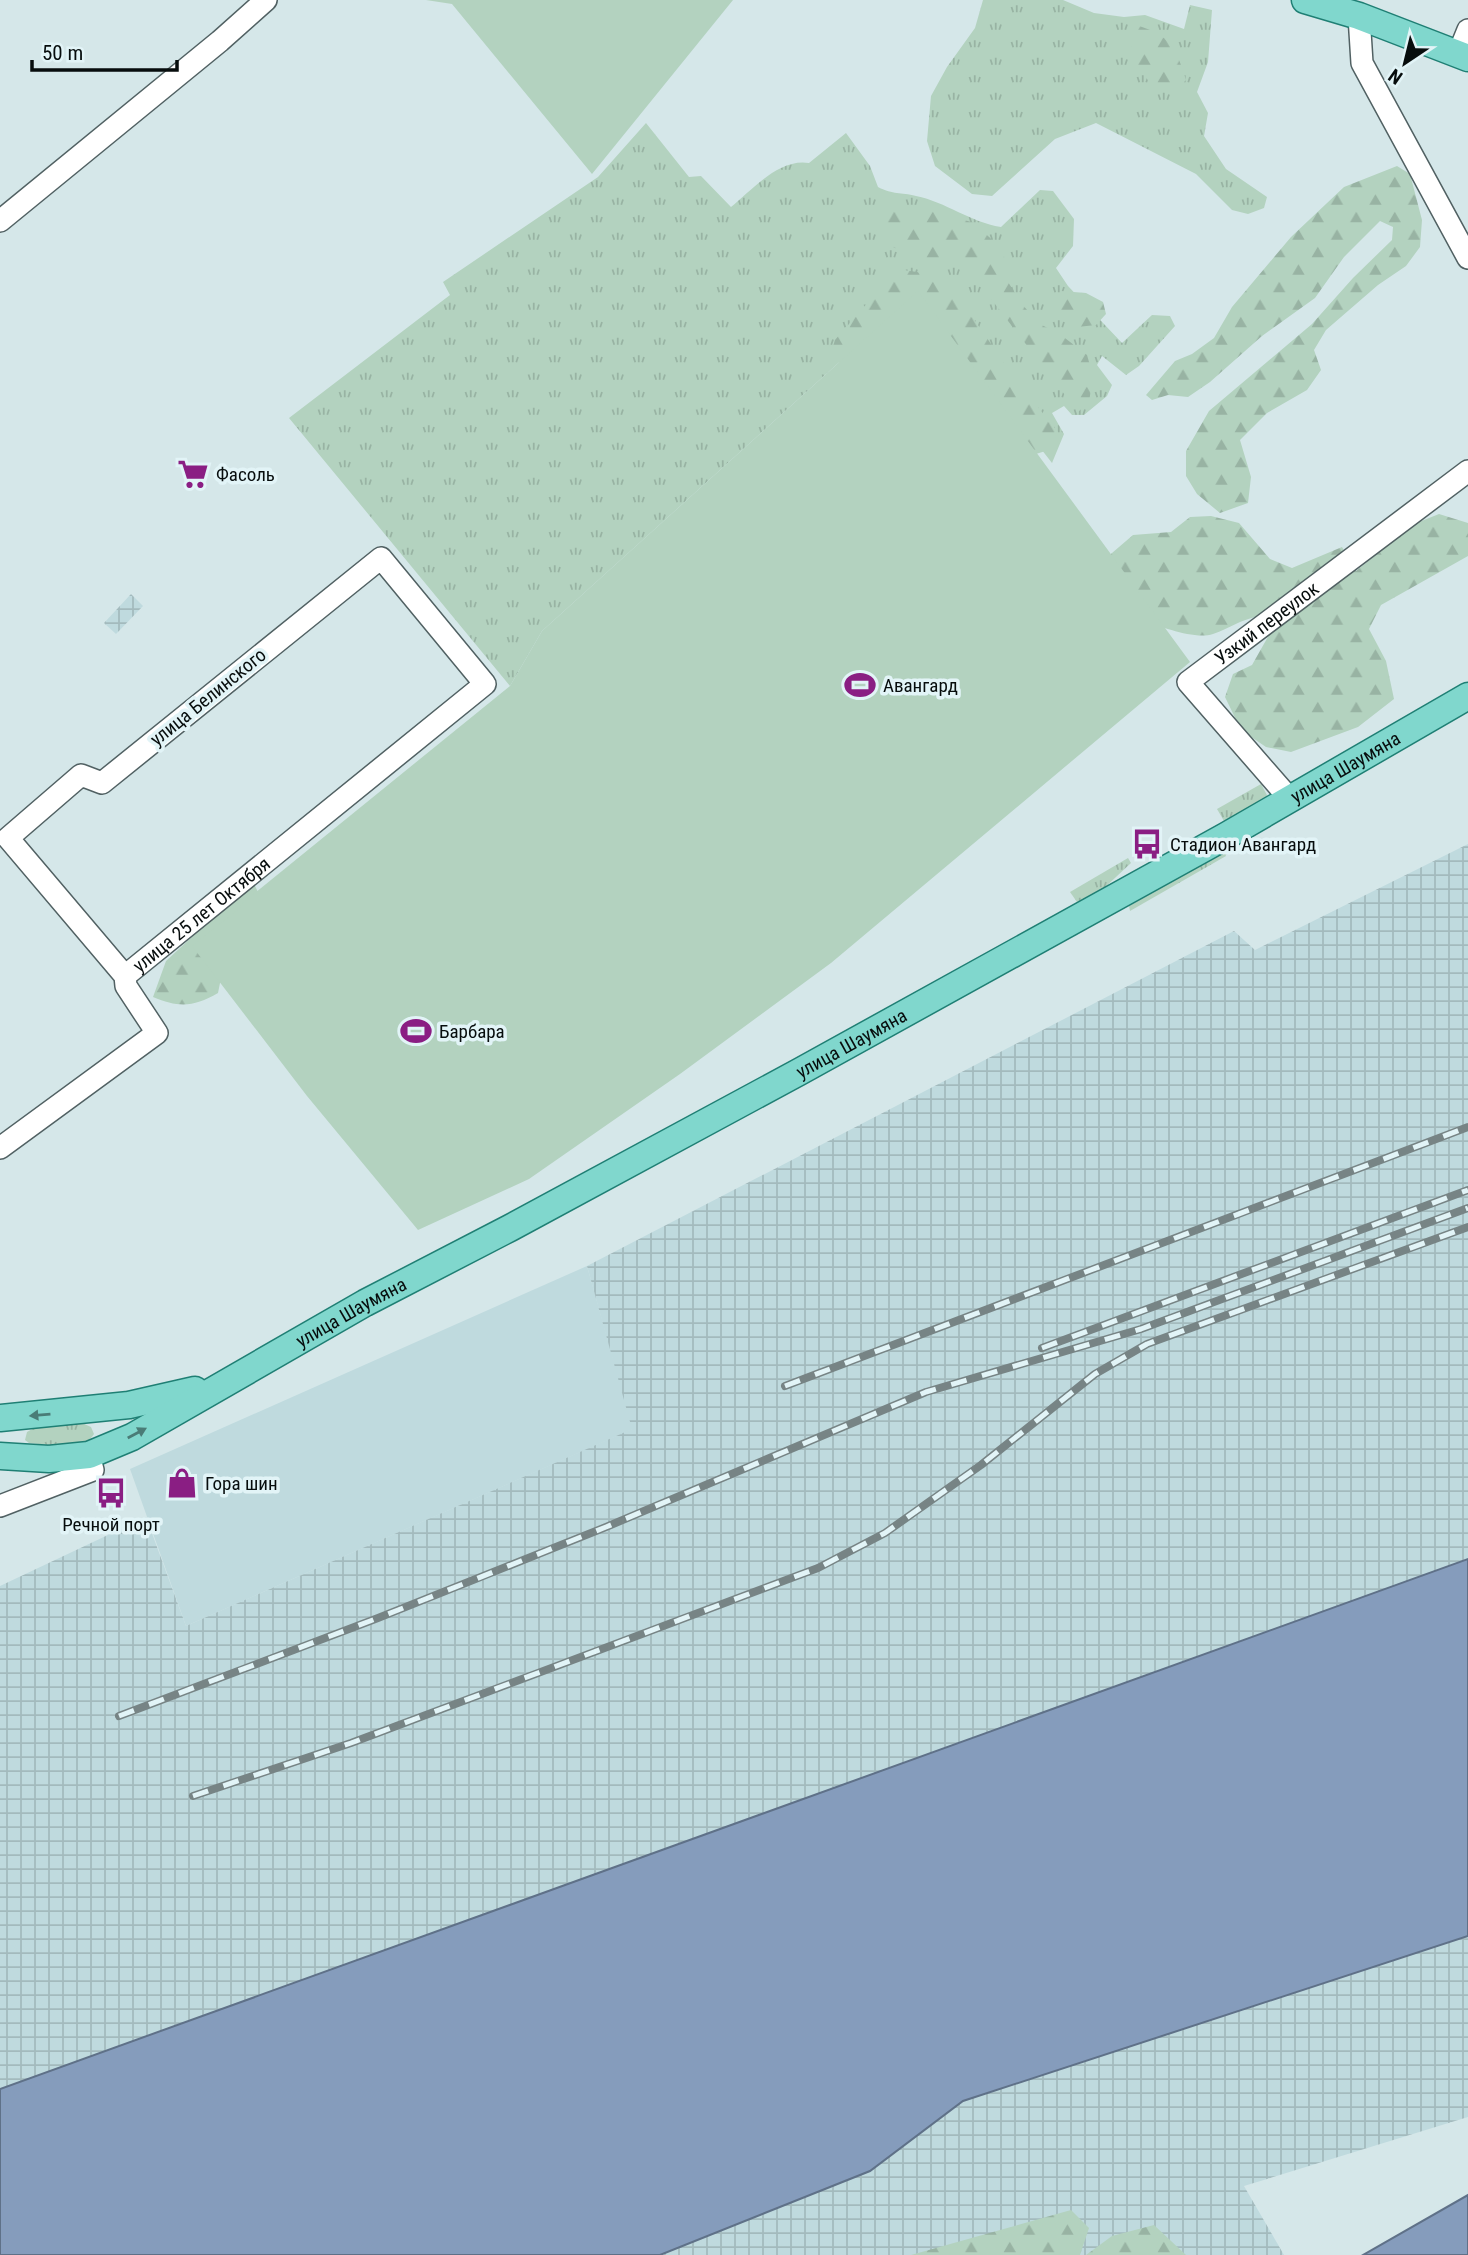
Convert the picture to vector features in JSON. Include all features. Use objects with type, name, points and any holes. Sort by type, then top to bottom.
[{"type":"main road","points":[[1305,0],[1465,47]]},
{"type":"main road","name":"улица Шаумяна","points":[[0,1456],[49,1459],[89,1455],[132,1437],[365,1303],[510,1228],[855,1041],[1226,836],[1468,696]]},
{"type":"main road","name":"улица Шаумяна","points":[[0,1418],[129,1405],[227,1382]]},
{"type":"main road","points":[[85,1411],[99,1423],[100,1440],[89,1455]]},
{"type":"street","points":[[0,221],[220,41],[265,0]]},
{"type":"street","points":[[1359,16],[1362,63],[1468,258]]},
{"type":"street","name":"Узкий переулок","points":[[1289,798],[1188,682],[1468,471]]},
{"type":"street","name":"улица Белинского","points":[[125,976],[8,838],[81,775],[102,783],[381,558],[485,684],[446,715]]},
{"type":"street","name":"улица 25 лет Октября","points":[[0,1148],[157,1032],[126,986],[125,976],[446,715]]},
{"type":"street","points":[[0,1506],[93,1470],[89,1455]]},
{"type":"shaded area","points":[[131,594],[143,606],[116,634],[104,623]]},
{"type":"shaded area","points":[[1468,844],[1468,1559],[0,2089],[0,1586],[146,1517],[186,1626],[632,1429],[587,1266],[1234,931],[1255,950]]},
{"type":"shaded area","points":[[587,1266],[633,1429],[186,1626],[130,1469]]},
{"type":"shaded area","points":[[1468,1936],[1468,2117],[1244,2186],[1284,2255],[660,2255],[870,2171],[963,2101]]},
{"type":"green space","points":[[426,0],[733,0],[592,174],[452,4]]},
{"type":"green space","points":[[983,0],[1063,0],[1094,13],[1124,17],[1145,15],[1184,29],[1190,5],[1212,10],[1208,62],[1197,92],[1208,113],[1204,136],[1226,169],[1267,197],[1264,208],[1248,214],[1232,210],[1196,174],[1096,123],[1055,139],[992,196],[972,194],[935,166],[927,141],[931,96],[947,67],[975,28]]},
{"type":"green space","points":[[1136,25],[1157,33],[1175,51],[1186,80],[1173,94],[1155,90],[1139,68],[1130,41]]},
{"type":"green space","points":[[646,123],[689,177],[701,176],[731,207],[777,170],[787,165],[809,163],[846,133],[870,166],[878,187],[927,199],[979,221],[1001,227],[1040,190],[1053,191],[1074,219],[1073,246],[1056,268],[1068,286],[1122,343],[1152,315],[1170,316],[1175,326],[1139,366],[1126,375],[1102,356],[1097,365],[1112,385],[1107,396],[1084,415],[1072,415],[1064,406],[1052,413],[1064,434],[1052,463],[918,291],[542,631],[510,686],[289,418],[450,295],[443,282],[598,177]]},
{"type":"green space","points":[[1397,166],[1410,174],[1422,220],[1420,247],[1406,266],[1378,285],[1326,330],[1314,350],[1321,370],[1307,390],[1267,413],[1240,440],[1251,477],[1248,503],[1220,513],[1197,494],[1186,476],[1186,451],[1209,411],[1312,324],[1392,240],[1393,227],[1380,221],[1344,257],[1315,298],[1262,336],[1210,382],[1188,397],[1168,395],[1152,400],[1146,395],[1175,361],[1192,354],[1214,338],[1232,307],[1291,237],[1344,187]]},
{"type":"green space","points":[[901,204],[933,210],[974,223],[1003,250],[1008,282],[1022,304],[1038,323],[1061,335],[1087,355],[1093,376],[1089,402],[1078,412],[972,274],[952,259],[940,266],[885,244],[871,221]]},
{"type":"green space","points":[[897,269],[930,274],[969,312],[1013,376],[1058,432],[1052,449],[1023,458],[846,365],[829,359],[835,340]]},
{"type":"green space","points":[[918,291],[1190,662],[831,963],[680,1074],[529,1179],[418,1230],[307,1096],[192,946],[510,686],[542,631]]},
{"type":"green space","points":[[1061,291],[1086,293],[1103,302],[1106,314],[1096,325],[1077,327],[1057,312]]},
{"type":"green space","points":[[1439,514],[1468,523],[1468,556],[1381,605],[1369,629],[1386,661],[1394,699],[1358,727],[1291,752],[1266,747],[1241,730],[1225,697],[1233,674],[1252,665],[1269,635],[1259,616],[1206,635],[1178,632],[1144,621],[1105,559],[1133,535],[1171,532],[1190,517],[1211,516],[1239,523],[1270,559],[1292,568],[1342,547],[1356,571],[1414,524]]},
{"type":"green space","points":[[1261,784],[1268,797],[1224,821],[1217,809]]},
{"type":"green space","points":[[1224,851],[1226,856],[1130,911],[1129,906]]},
{"type":"green space","points":[[1128,858],[1131,863],[1101,891],[1077,902],[1070,892]]},
{"type":"green space","points":[[254,884],[262,900],[221,978],[218,993],[186,1004],[171,1003],[153,997],[166,961],[222,909]]},
{"type":"green space","points":[[82,1423],[91,1427],[94,1434],[82,1444],[55,1446],[29,1443],[25,1440],[27,1432],[34,1428]]},
{"type":"green space","points":[[1071,2210],[1089,2228],[1080,2255],[911,2255]]},
{"type":"green space","points":[[1154,2225],[1186,2255],[1086,2255],[1112,2236]]},
{"type":"water","points":[[1468,1559],[1468,1936],[963,2101],[870,2171],[660,2255],[0,2255],[0,2089]]},
{"type":"water","points":[[1468,2195],[1468,2255],[1363,2255]]},
{"type":"railway","points":[[785,1386],[1468,1127]]},
{"type":"railway","points":[[1042,1348],[1468,1190]]},
{"type":"railway","points":[[119,1716],[378,1618],[606,1527],[926,1392],[1141,1329],[1468,1208]]},
{"type":"railway","points":[[193,1796],[351,1743],[818,1568],[885,1533],[981,1465],[1095,1374],[1147,1344],[1468,1227]]},
{"type":"place","name":"Фасоль","points":[[193,474]]},
{"type":"place","name":"Авангард","points":[[860,685]]},
{"type":"place","name":"Стадион Авангард","points":[[1147,844]]},
{"type":"place","name":"Барбара","points":[[416,1031]]},
{"type":"place","name":"Гора шин","points":[[182,1483]]},
{"type":"place","name":"Речной порт","points":[[111,1493]]}]
